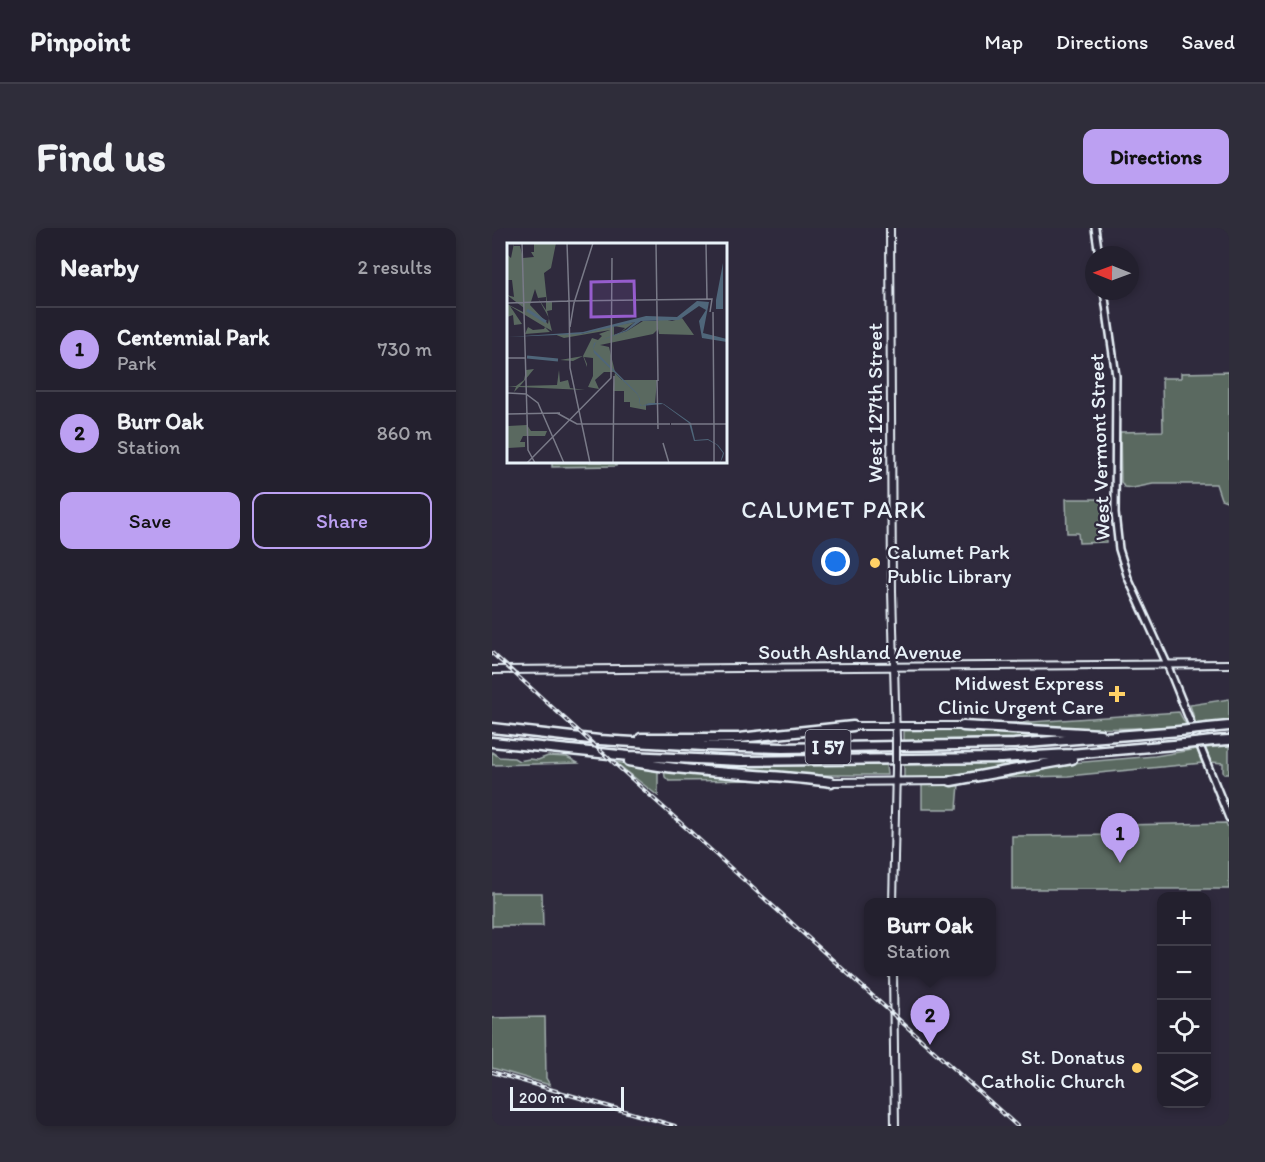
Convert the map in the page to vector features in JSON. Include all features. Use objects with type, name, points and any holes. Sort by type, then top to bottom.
[{"type":"highway","points":[[529,732],[716,739],[853,726]]},
{"type":"highway","points":[[963,726],[1128,736]]},
{"type":"highway","name":"I 57","points":[[492,728],[599,740],[750,747],[990,745],[1128,736],[1229,726]]},
{"type":"highway","name":"I 57","points":[[492,742],[615,755],[741,761],[978,759],[1061,755],[1229,740]]},
{"type":"highway","points":[[951,781],[1152,747]]},
{"type":"highway","points":[[615,755],[629,761],[670,768],[785,776],[831,782]]},
{"type":"main road","name":"West 127th Street","points":[[890,228],[896,726],[893,898]]},
{"type":"main road","name":"South Ashland Avenue","points":[[492,670],[1229,664]]},
{"type":"main road","points":[[853,726],[963,726]]},
{"type":"main road","points":[[831,782],[951,781]]},
{"type":"main road","points":[[893,976],[895,1126]]},
{"type":"street","points":[[1095,228],[1098,246]]},
{"type":"street","name":"West Vermont Street","points":[[1105,300],[1116,376],[1115,513],[1117,538],[1128,578],[1167,664],[1229,818]]},
{"type":"green space","points":[[1229,372],[1229,502],[1221,499],[1216,484],[1153,484],[1133,488],[1124,487],[1121,482],[1120,432],[1163,431],[1162,378],[1181,378],[1181,373]]},
{"type":"green space","points":[[552,464],[616,464],[616,466],[552,467]]},
{"type":"green space","points":[[1066,499],[1105,499],[1106,542],[1079,543],[1078,533],[1067,533]]},
{"type":"green space","points":[[1229,699],[1229,721],[1196,724],[1190,705]]},
{"type":"green space","points":[[1179,712],[1186,725],[1070,728],[1000,724]]},
{"type":"green space","points":[[970,730],[1030,735],[1065,735],[1065,737],[904,741],[904,731]]},
{"type":"green space","points":[[1229,746],[1229,774],[1225,774],[1223,763],[1211,762],[1205,748]]},
{"type":"green space","points":[[1197,749],[1202,763],[1068,776],[993,778],[991,776],[1060,764],[1155,756]]},
{"type":"green space","points":[[492,752],[499,757],[514,758],[519,761],[538,760],[548,756],[567,757],[578,763],[492,765]]},
{"type":"green space","points":[[1049,761],[954,777],[904,778],[904,765]]},
{"type":"green space","points":[[615,762],[658,769],[658,796]]},
{"type":"green space","points":[[664,763],[721,766],[886,765],[887,775],[807,775],[687,768]]},
{"type":"green space","points":[[664,769],[777,780],[669,781],[665,777]]},
{"type":"green space","points":[[959,784],[957,809],[922,809],[922,785]]},
{"type":"green space","points":[[1226,823],[1229,830],[1229,889],[1012,889],[1012,836],[1120,835],[1120,825]]},
{"type":"green space","points":[[492,893],[542,893],[543,926],[492,926]]},
{"type":"green space","points":[[545,1017],[546,1078],[550,1085],[492,1068],[492,1018]]},
{"type":"railway","points":[[492,653],[1017,1126]]},
{"type":"railway","points":[[492,1072],[675,1126]]},
{"type":"place","name":"Calumet Park Public Library","points":[[875,563]]},
{"type":"place","name":"Midwest Express Clinic Urgent Care","points":[[1117,694]]},
{"type":"place","name":"Centennial Park","points":[[1120,863]]},
{"type":"place","name":"Burr Oak","points":[[930,1045]]},
{"type":"place","name":"St. Donatus Catholic Church","points":[[1137,1068]]},
{"type":"district","name":"CALUMET PARK","points":[[834,509]]}]
